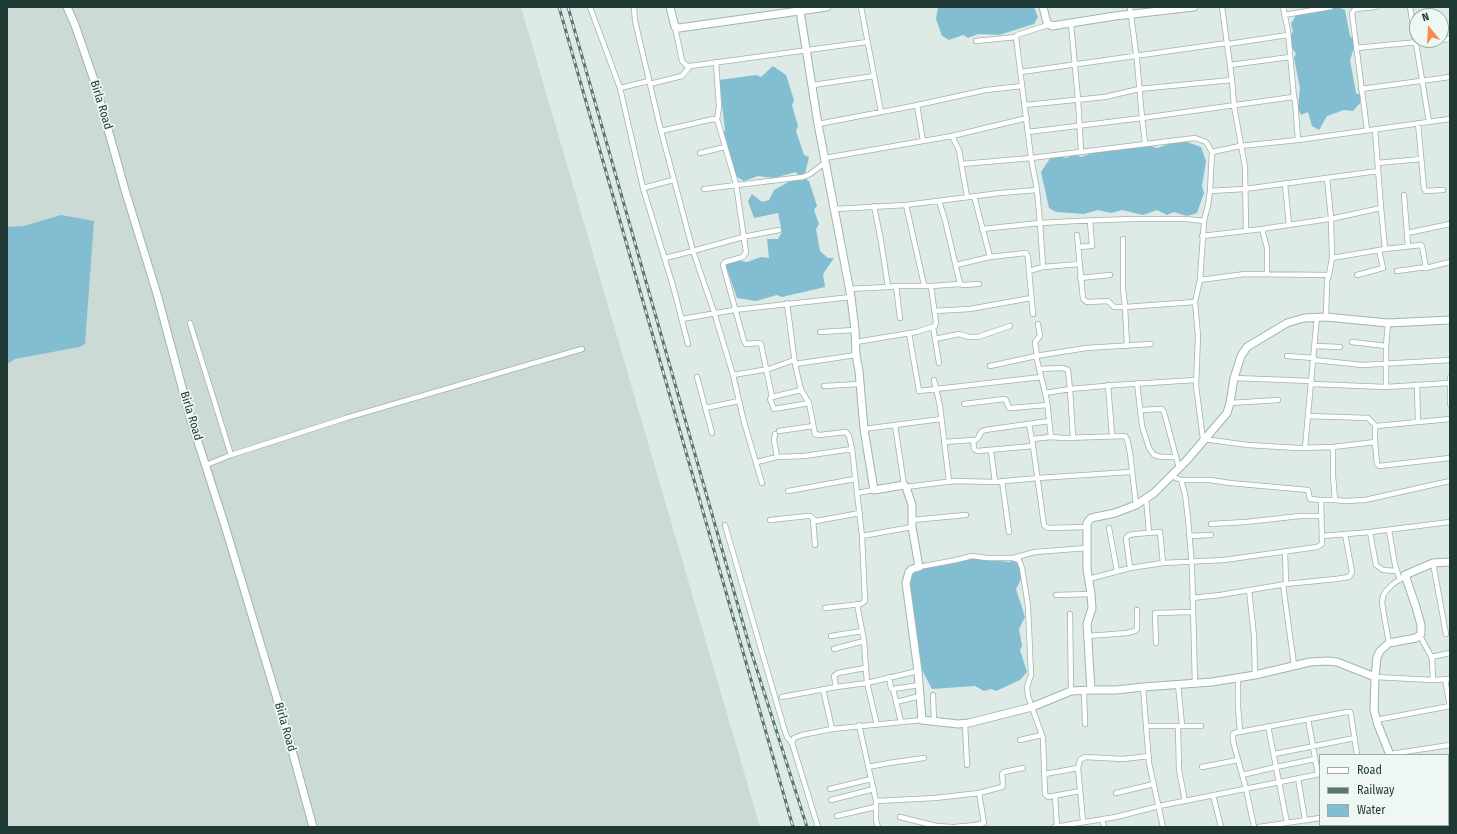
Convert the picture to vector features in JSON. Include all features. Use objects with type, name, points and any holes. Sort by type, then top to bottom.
[{"type":"street","name":"Birla Road","points":[[67,7],[95,83],[125,190],[157,294],[190,417],[287,732],[313,827]]},
{"type":"street","points":[[592,7],[620,88],[643,188],[665,258],[688,344]]},
{"type":"street","points":[[634,7],[635,21],[673,180],[693,251],[714,312],[733,375],[744,422],[762,483]]},
{"type":"street","points":[[670,7],[682,61],[686,66],[866,42]]},
{"type":"street","points":[[675,27],[684,28],[800,9],[827,7]]},
{"type":"street","points":[[861,7],[866,42],[881,112]]},
{"type":"street","points":[[1043,7],[1048,25]]},
{"type":"street","points":[[976,41],[1016,37],[1023,33],[1048,25],[1070,24],[1130,11],[1194,7]]},
{"type":"street","points":[[1222,7],[1234,106],[1245,167],[1246,231]]},
{"type":"street","points":[[1283,7],[1288,35],[1298,140]]},
{"type":"street","points":[[1284,15],[1331,7]]},
{"type":"street","points":[[1366,130],[1352,13],[1353,8],[1376,7]]},
{"type":"street","points":[[800,9],[818,124],[850,289],[864,428],[874,490]]},
{"type":"street","points":[[1130,11],[1145,143]]},
{"type":"street","points":[[1070,24],[1075,64],[1081,151]]},
{"type":"street","points":[[1021,72],[1288,35]]},
{"type":"street","points":[[1016,37],[1026,105],[1031,158],[1040,224],[1043,267]]},
{"type":"street","points":[[1356,48],[1409,43]]},
{"type":"street","points":[[1416,48],[1429,122]]},
{"type":"street","points":[[1230,65],[1290,57]]},
{"type":"street","points":[[716,62],[720,106],[717,120],[736,184],[746,255],[741,258],[725,262],[723,265],[734,310],[744,342],[746,344],[761,344],[772,397],[770,399],[774,409],[809,403]]},
{"type":"street","points":[[620,88],[682,76],[690,66]]},
{"type":"street","points":[[813,85],[874,76]]},
{"type":"street","points":[[1361,89],[1450,77]]},
{"type":"street","points":[[1026,105],[1104,97],[1139,89],[1232,80]]},
{"type":"street","points":[[818,124],[986,90],[1022,86]]},
{"type":"street","points":[[1028,132],[1294,98]]},
{"type":"street","points":[[917,105],[922,141]]},
{"type":"street","points":[[704,189],[803,177],[826,160],[952,136],[1027,118]]},
{"type":"street","points":[[1212,152],[1240,146],[1298,140],[1450,119]]},
{"type":"street","points":[[661,131],[710,120],[717,120]]},
{"type":"street","points":[[1418,123],[1425,190],[1444,190]]},
{"type":"street","points":[[1375,129],[1385,249]]},
{"type":"street","points":[[952,136],[962,164],[967,197]]},
{"type":"street","points":[[962,164],[1031,158],[1195,138],[1206,142],[1212,152],[1210,191],[1202,236],[1200,280],[1195,302],[1198,336],[1196,380],[1203,439]]},
{"type":"street","points":[[700,153],[725,147]]},
{"type":"street","points":[[1378,163],[1422,159]]},
{"type":"street","points":[[1210,191],[1245,189],[1378,171]]},
{"type":"street","points":[[1326,317],[1327,283],[1332,258],[1331,218],[1327,178]]},
{"type":"street","points":[[643,188],[673,180]]},
{"type":"street","points":[[1285,184],[1289,225]]},
{"type":"street","points":[[835,209],[906,205],[1036,190]]},
{"type":"street","points":[[1404,195],[1408,246]]},
{"type":"street","points":[[974,196],[990,257]]},
{"type":"street","points":[[939,201],[960,284]]},
{"type":"street","points":[[906,205],[924,285]]},
{"type":"street","points":[[874,206],[888,287]]},
{"type":"street","points":[[1202,236],[1262,230],[1381,208]]},
{"type":"street","points":[[982,229],[1090,220],[1186,219],[1204,221]]},
{"type":"street","points":[[1078,247],[1092,246],[1090,220]]},
{"type":"street","points":[[1407,233],[1450,224]]},
{"type":"street","points":[[665,258],[743,237],[779,230]]},
{"type":"street","points":[[1262,230],[1266,248],[1267,274]]},
{"type":"street","points":[[1077,235],[1081,293],[1084,300],[1088,302],[1108,301],[1114,307],[1195,302]]},
{"type":"street","points":[[1123,238],[1123,289],[1127,346]]},
{"type":"street","points":[[1332,258],[1385,249],[1422,246],[1426,267]]},
{"type":"street","points":[[1357,275],[1383,268],[1379,250]]},
{"type":"street","points":[[956,266],[990,257],[1026,253],[1028,256],[1030,271],[1033,314]]},
{"type":"street","points":[[1397,272],[1450,262]]},
{"type":"street","points":[[1030,271],[1043,267],[1080,264]]},
{"type":"street","points":[[1200,280],[1245,274],[1329,275]]},
{"type":"street","points":[[1080,278],[1110,275]]},
{"type":"street","points":[[850,289],[960,284],[964,286],[979,284]]},
{"type":"street","points":[[896,286],[900,318]]},
{"type":"street","points":[[931,286],[936,324],[933,327],[939,363]]},
{"type":"street","points":[[682,319],[714,312],[851,297]]},
{"type":"street","points":[[934,312],[1031,298]]},
{"type":"street","points":[[787,303],[794,362],[801,390],[809,403],[815,434],[846,432],[849,436],[860,513],[865,601],[863,603],[825,608]]},
{"type":"street","points":[[1305,448],[1317,316]]},
{"type":"street","points":[[1085,724],[1088,690],[1088,621],[1092,608],[1087,548],[1088,520],[1115,513],[1136,505],[1154,493],[1179,468],[1224,417],[1230,403],[1234,378],[1241,356],[1247,347],[1287,323],[1317,316],[1388,322],[1450,320]]},
{"type":"street","points":[[1386,386],[1386,346],[1388,322]]},
{"type":"street","points":[[190,323],[231,455]]},
{"type":"street","points":[[1038,324],[1040,336],[1035,342],[1039,370],[1047,404],[1051,437]]},
{"type":"street","points":[[935,339],[959,334],[969,337],[978,337],[1010,326]]},
{"type":"street","points":[[856,342],[909,333],[933,327]]},
{"type":"street","points":[[820,332],[855,330]]},
{"type":"street","points":[[909,333],[919,391],[1041,377]]},
{"type":"street","points":[[1352,342],[1386,346]]},
{"type":"street","points":[[990,366],[1086,348],[1150,344]]},
{"type":"street","points":[[1315,346],[1340,347]]},
{"type":"street","points":[[206,465],[231,455],[346,418],[582,350]]},
{"type":"street","points":[[733,375],[767,369],[794,362],[856,355]]},
{"type":"street","points":[[1287,356],[1363,364],[1450,360]]},
{"type":"street","points":[[1039,370],[1059,368],[1068,369],[1074,437]]},
{"type":"street","points":[[697,377],[712,433]]},
{"type":"street","points":[[1234,378],[1386,386],[1417,385],[1450,380],[1450,404]]},
{"type":"street","points":[[934,380],[941,419],[949,482]]},
{"type":"street","points":[[1045,393],[1108,385],[1196,380]]},
{"type":"street","points":[[1137,383],[1142,426],[1149,448],[1154,455],[1162,457],[1176,457]]},
{"type":"street","points":[[824,386],[860,384]]},
{"type":"street","points":[[1108,385],[1112,435]]},
{"type":"street","points":[[1417,385],[1418,422]]},
{"type":"street","points":[[772,397],[801,390]]},
{"type":"street","points":[[964,404],[1004,399],[1011,408],[1047,404]]},
{"type":"street","points":[[1230,403],[1278,400]]},
{"type":"street","points":[[705,408],[739,401]]},
{"type":"street","points":[[1140,410],[1162,409],[1179,468]]},
{"type":"street","points":[[1308,416],[1368,418],[1376,426]]},
{"type":"street","points":[[864,428],[941,419]]},
{"type":"street","points":[[1376,426],[1450,419]]},
{"type":"street","points":[[973,442],[983,431],[1049,422]]},
{"type":"street","points":[[895,424],[905,486],[912,505],[912,524],[919,566]]},
{"type":"street","points":[[1029,424],[1038,478],[1043,522],[1046,528],[1087,526]]},
{"type":"street","points":[[777,457],[774,440],[777,432],[813,426]]},
{"type":"street","points":[[1376,426],[1375,442],[1377,464],[1379,466],[1450,458]]},
{"type":"street","points":[[1032,440],[1051,437],[1123,435],[1126,437],[1130,453],[1136,505]]},
{"type":"street","points":[[1203,439],[1248,445],[1305,448],[1333,448],[1375,442]]},
{"type":"street","points":[[944,442],[970,440],[973,442]]},
{"type":"street","points":[[973,442],[975,451],[991,451],[1033,446]]},
{"type":"street","points":[[1333,448],[1335,500]]},
{"type":"street","points":[[757,462],[777,457],[804,456],[852,449]]},
{"type":"street","points":[[991,451],[995,482]]},
{"type":"street","points":[[857,493],[905,486],[949,482],[995,482],[1131,472]]},
{"type":"street","points":[[1171,476],[1181,480],[1210,480],[1230,484],[1306,489],[1309,491],[1310,498],[1345,501],[1365,500],[1450,482]]},
{"type":"street","points":[[788,491],[855,479]]},
{"type":"street","points":[[1181,480],[1185,494],[1191,562],[1195,684]]},
{"type":"street","points":[[1002,481],[1008,532]]},
{"type":"street","points":[[1146,498],[1149,533]]},
{"type":"street","points":[[1089,579],[1130,568],[1163,563],[1224,560],[1320,546],[1322,544],[1321,500]]},
{"type":"street","points":[[770,520],[810,516],[816,520],[860,513]]},
{"type":"street","points":[[862,536],[912,524],[966,515]]},
{"type":"street","points":[[1211,524],[1300,516],[1322,516]]},
{"type":"street","points":[[813,519],[815,545]]},
{"type":"street","points":[[1322,536],[1389,530],[1450,522]]},
{"type":"street","points":[[726,525],[784,728],[787,737],[792,743],[818,827]]},
{"type":"street","points":[[1109,528],[1117,571]]},
{"type":"street","points":[[1389,530],[1396,572],[1402,578],[1416,607],[1421,625],[1420,636],[1431,657],[1433,680]]},
{"type":"street","points":[[1130,568],[1126,538],[1129,535],[1160,532],[1163,563]]},
{"type":"street","points":[[1370,532],[1376,565],[1383,570],[1396,572]]},
{"type":"street","points":[[1192,598],[1349,577],[1352,572],[1345,534]]},
{"type":"street","points":[[1189,536],[1211,535]]},
{"type":"street","points":[[922,720],[918,671],[906,583],[909,572],[919,566],[972,556],[987,558],[1013,558],[1035,552],[1087,548]]},
{"type":"street","points":[[1285,551],[1285,585],[1294,665]]},
{"type":"street","points":[[1013,558],[1019,560],[1022,568],[1028,606],[1031,675],[1027,687],[1042,735],[1044,749],[1045,796],[1048,797],[1080,791]]},
{"type":"street","points":[[1389,643],[1382,603],[1386,591],[1406,574],[1434,564],[1450,562]]},
{"type":"street","points":[[1434,564],[1446,634]]},
{"type":"street","points":[[1249,590],[1254,636],[1255,675]]},
{"type":"street","points":[[1056,595],[1092,594]]},
{"type":"street","points":[[857,604],[864,641],[867,683],[877,725]]},
{"type":"street","points":[[1088,636],[1135,631],[1137,629],[1137,610]]},
{"type":"street","points":[[1156,643],[1155,613],[1192,612]]},
{"type":"street","points":[[1070,614],[1071,691]]},
{"type":"street","points":[[830,636],[862,631]]},
{"type":"street","points":[[1420,636],[1389,643],[1380,651],[1377,657],[1373,705],[1376,720],[1390,754],[1450,745]]},
{"type":"street","points":[[834,649],[864,641]]},
{"type":"street","points":[[1431,657],[1450,653]]},
{"type":"street","points":[[792,743],[794,738],[797,736],[859,725],[877,725],[922,720],[964,724],[1032,707],[1071,691],[1116,690],[1178,684],[1195,684],[1255,675],[1294,665],[1318,661],[1337,662],[1375,677],[1433,680],[1447,679],[1450,706],[1376,720]]},
{"type":"street","points":[[836,687],[834,676],[838,673],[865,668]]},
{"type":"street","points":[[782,697],[823,689],[867,683],[918,671]]},
{"type":"street","points":[[888,677],[891,688],[893,689],[901,722]]},
{"type":"street","points":[[1238,678],[1240,731]]},
{"type":"street","points":[[893,689],[919,684]]},
{"type":"street","points":[[1178,684],[1180,726],[1179,770],[1185,801]]},
{"type":"street","points":[[1143,687],[1149,756],[1163,827]]},
{"type":"street","points":[[823,689],[832,729]]},
{"type":"street","points":[[896,702],[920,696]]},
{"type":"street","points":[[933,696],[934,721]]},
{"type":"street","points":[[1254,827],[1232,736],[1234,733],[1341,712],[1350,712],[1357,754]]},
{"type":"street","points":[[1055,796],[1056,827],[1102,819],[1319,774],[1308,719]]},
{"type":"street","points":[[964,724],[967,765]]},
{"type":"street","points":[[859,725],[874,789],[876,801],[876,821],[878,827]]},
{"type":"street","points":[[1147,726],[1201,726]]},
{"type":"street","points":[[1268,726],[1287,823]]},
{"type":"street","points":[[1020,740],[1042,735]]},
{"type":"street","points":[[1274,754],[1355,738]]},
{"type":"street","points":[[1089,827],[1085,821],[1080,791],[1078,768],[1080,760],[1085,757],[1123,759],[1149,756]]},
{"type":"street","points":[[868,767],[924,758]]},
{"type":"street","points":[[1202,767],[1238,760]]},
{"type":"street","points":[[1242,775],[1315,760]]},
{"type":"street","points":[[876,801],[935,798],[979,793],[1002,787],[1002,774],[1004,772],[1023,768]]},
{"type":"street","points":[[1044,774],[1078,768]]},
{"type":"street","points":[[1298,778],[1305,820]]},
{"type":"street","points":[[830,789],[871,779]]},
{"type":"street","points":[[1116,793],[1154,784]]},
{"type":"street","points":[[831,800],[874,789]]},
{"type":"street","points":[[900,817],[917,820],[936,826],[967,827],[984,823],[979,793]]},
{"type":"street","points":[[1213,795],[1221,827]]},
{"type":"street","points":[[837,816],[875,807]]},
{"type":"street","points":[[1449,815],[1450,822]]},
{"type":"street","points":[[1259,827],[1287,823],[1293,824],[1305,820],[1319,818]]},
{"type":"street","points":[[1102,819],[1104,827]]},
{"type":"shaded area","points":[[7,7],[521,7],[760,827],[7,827]]},
{"type":"water","points":[[938,7],[1034,7],[1038,17],[1034,24],[999,35],[978,34],[968,38],[963,35],[949,40],[942,36],[936,19]]},
{"type":"water","points":[[1338,7],[1345,10],[1350,36],[1356,42],[1350,60],[1356,93],[1361,95],[1360,103],[1353,111],[1344,110],[1327,116],[1319,130],[1312,126],[1308,112],[1301,115],[1298,108],[1300,88],[1294,58],[1296,54],[1288,41],[1293,31],[1291,24],[1297,13],[1305,14]]},
{"type":"water","points":[[773,66],[786,75],[794,100],[792,105],[798,126],[796,131],[804,155],[809,157],[804,178],[809,181],[817,206],[814,210],[819,224],[816,229],[820,251],[828,258],[834,258],[823,274],[825,287],[782,297],[777,295],[756,301],[737,298],[726,266],[730,259],[747,262],[761,257],[769,258],[767,239],[778,239],[782,232],[778,213],[754,218],[748,201],[752,194],[762,202],[769,200],[774,190],[799,176],[796,172],[774,178],[758,176],[744,181],[737,177],[726,145],[721,139],[725,130],[719,80],[756,75],[761,77]]},
{"type":"water","points":[[1181,140],[1201,147],[1206,161],[1202,186],[1204,193],[1197,213],[1187,216],[1174,212],[1167,215],[1157,210],[1143,215],[1122,210],[1111,213],[1098,210],[1084,214],[1056,212],[1049,208],[1041,172],[1053,154],[1066,158],[1076,154],[1081,157],[1113,146],[1144,144],[1157,148]]},
{"type":"water","points":[[61,215],[94,221],[85,344],[79,347],[15,359],[7,364],[7,227],[24,226]]},
{"type":"water","points":[[972,558],[1009,562],[1016,560],[1023,575],[1016,589],[1025,617],[1019,629],[1022,646],[1020,650],[1027,672],[1020,680],[996,691],[991,689],[984,691],[975,686],[932,689],[921,668],[921,659],[915,641],[916,622],[907,582],[917,569]]},
{"type":"railway","points":[[559,7],[793,827]]},
{"type":"railway","points":[[568,7],[750,648],[807,827]]}]
